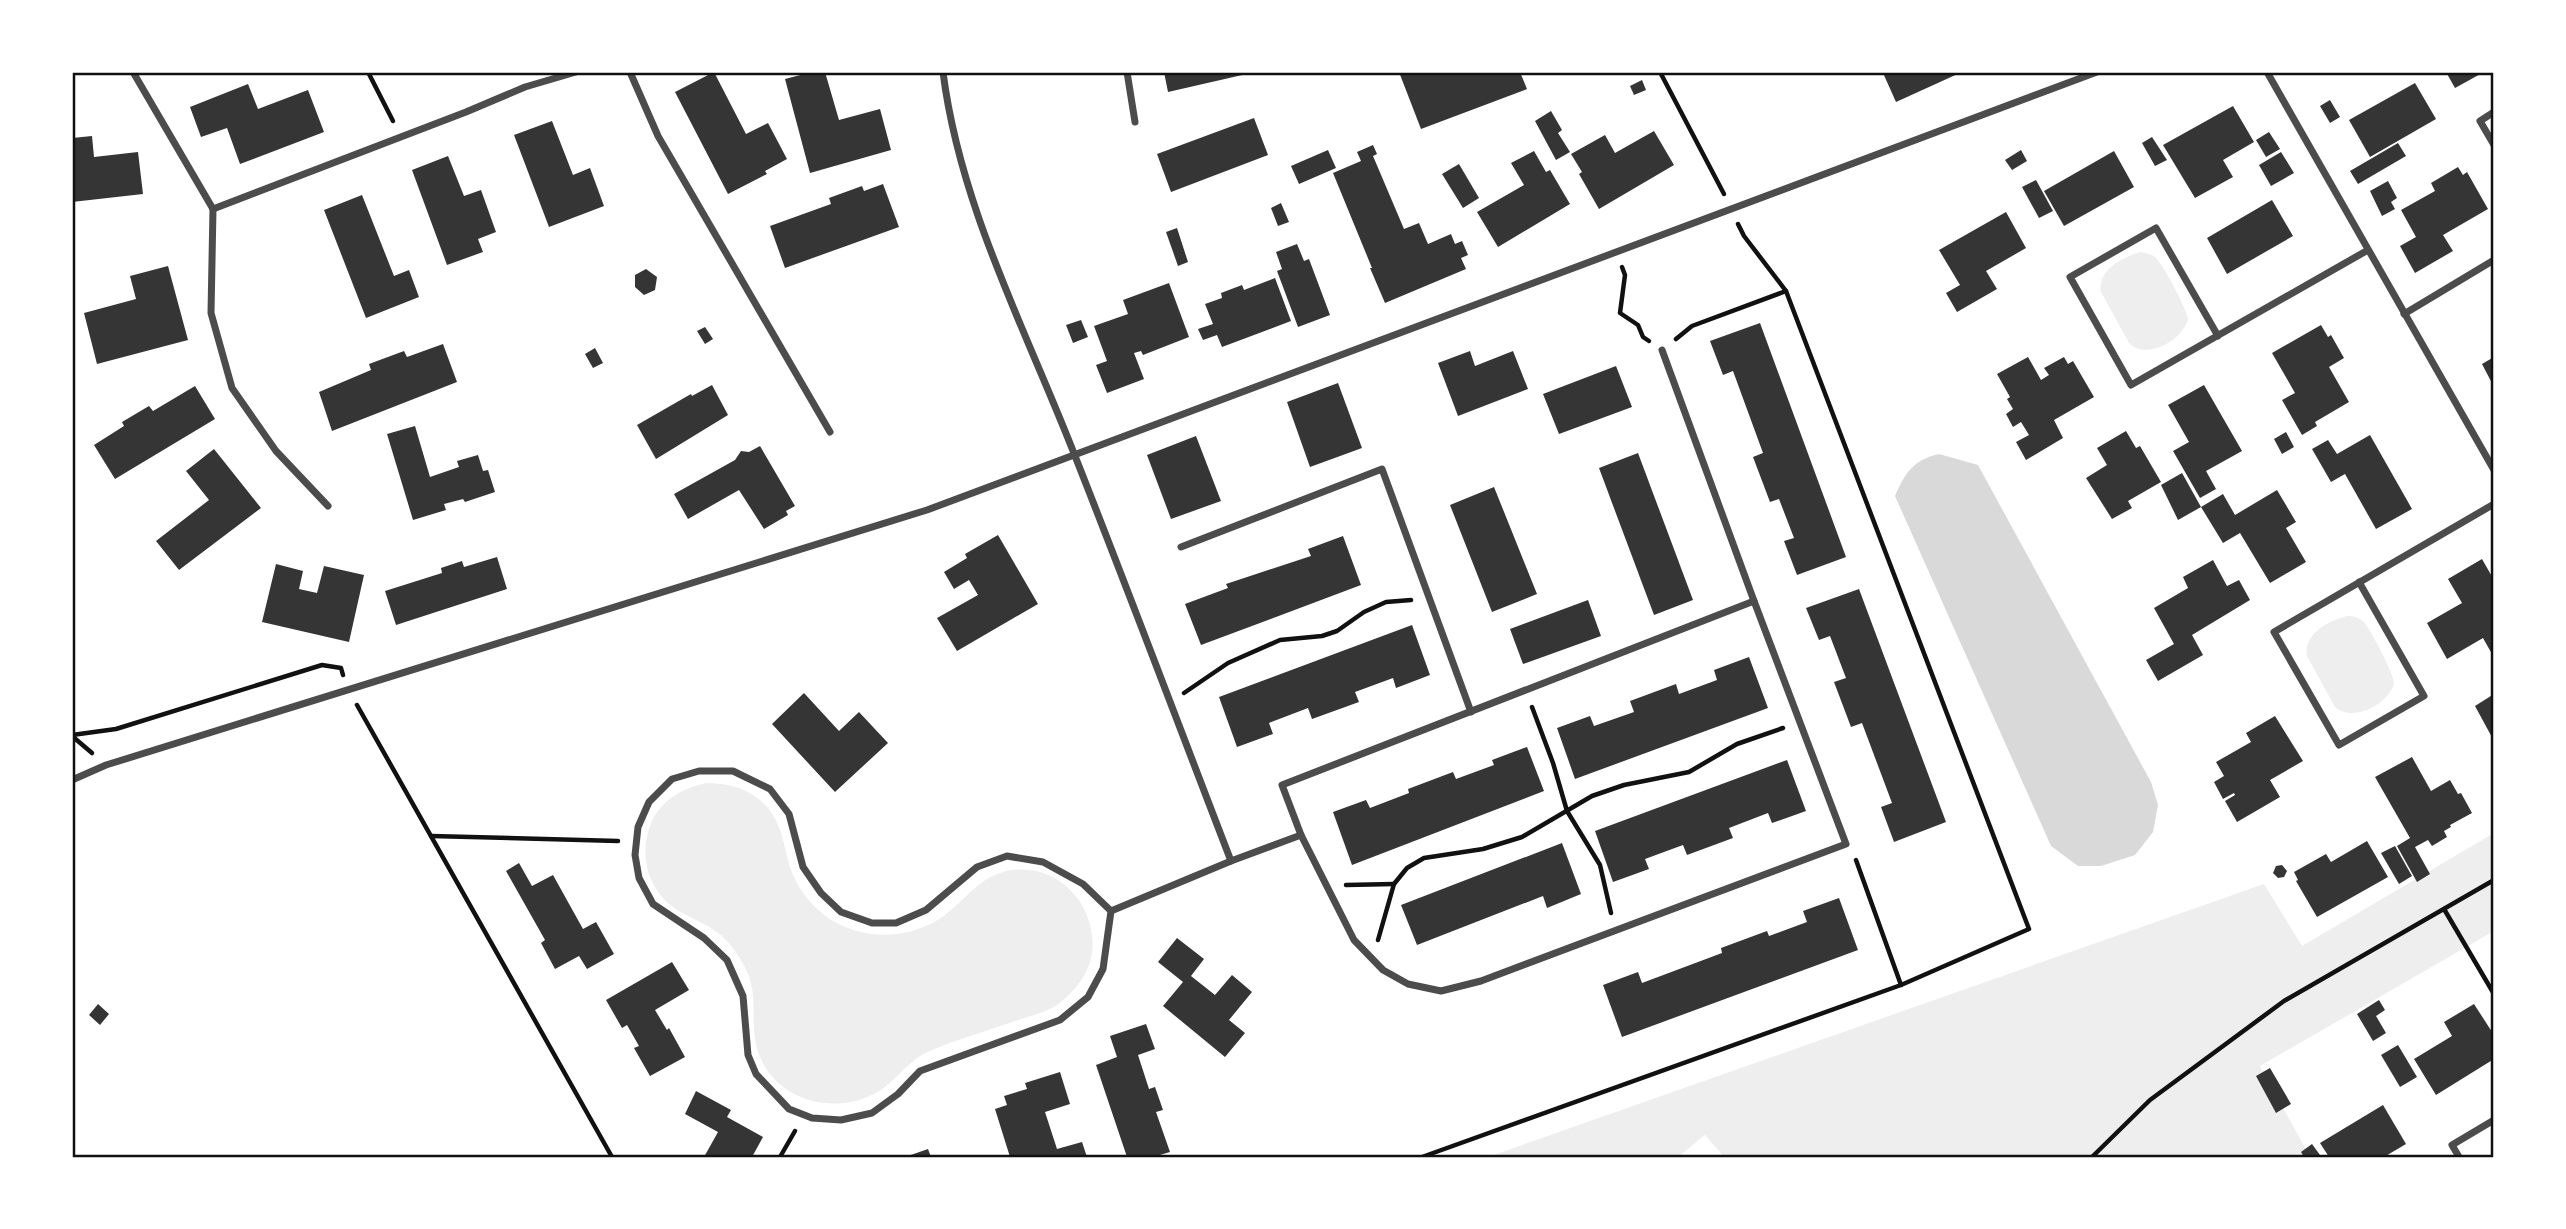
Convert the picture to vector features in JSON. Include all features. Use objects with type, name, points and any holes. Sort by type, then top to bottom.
[{"type":"street","points":[[133,72],[213,209],[211,313],[232,388],[276,451],[328,506]]},
{"type":"street","points":[[213,209],[525,87],[576,72]]},
{"type":"street","points":[[630,72],[658,136],[830,432]]},
{"type":"street","points":[[943,72],[947,107],[977,215],[1075,455],[1231,861]]},
{"type":"street","points":[[1126,72],[1135,122]]},
{"type":"street","points":[[72,780],[106,765],[347,688],[927,510],[2097,72]]},
{"type":"street","points":[[2267,72],[2494,470]]},
{"type":"street","points":[[2494,112],[2480,121],[2494,145]]},
{"type":"street","points":[[2218,336],[2156,228],[2070,277],[2131,385],[2218,336],[2368,250]]},
{"type":"street","points":[[2404,314],[2494,260]]},
{"type":"street","points":[[1662,350],[1846,844],[1481,981],[1441,991],[1408,984],[1383,970],[1354,940],[1301,835],[1282,785],[1754,601]]},
{"type":"street","points":[[1181,547],[1382,469],[1471,712]]},
{"type":"street","points":[[2359,582],[2424,696],[2339,745],[2274,632],[2359,582],[2494,504]]},
{"type":"street","points":[[699,771],[733,771],[770,789],[789,814],[803,867],[821,893],[841,912],[872,923],[896,923],[926,910],[977,867],[1007,856],[1043,862],[1083,884],[1111,911],[1103,970],[1088,997],[1060,1020],[920,1071],[898,1094],[872,1113],[841,1120],[812,1118],[789,1109],[756,1074],[748,1055],[743,996],[727,960],[704,938],[653,904],[639,878],[635,855],[638,827],[649,802],[672,779],[699,771]]},
{"type":"street","points":[[1111,911],[1301,835]]},
{"type":"street","points":[[2459,1157],[2452,1145],[2494,1120]]},
{"type":"path","points":[[368,72],[401,137]]},
{"type":"path","points":[[1422,1157],[1901,985],[2029,929],[1786,290],[1744,236],[1660,72]]},
{"type":"path","points":[[1617,251],[1625,275],[1620,313],[1638,325],[1643,337],[1662,350],[1692,326],[1786,290]]},
{"type":"path","points":[[1169,699],[1192,689],[1228,663],[1280,640],[1322,636],[1337,631],[1364,612],[1386,602],[1429,598]]},
{"type":"path","points":[[72,735],[116,729],[322,665],[341,668],[347,688],[612,1157]]},
{"type":"path","points":[[1525,690],[1553,763],[1567,811],[1600,865],[1608,892],[1613,931]]},
{"type":"path","points":[[1368,954],[1379,940],[1394,884],[1408,867],[1424,858],[1483,849],[1522,837],[1592,796],[1624,785],[1689,772],[1737,744],[1800,722]]},
{"type":"path","points":[[430,836],[636,841]]},
{"type":"path","points":[[1846,844],[1855,858],[1901,985]]},
{"type":"path","points":[[2092,1157],[2150,1100],[2284,1001],[2494,880]]},
{"type":"path","points":[[1326,886],[1394,884]]},
{"type":"path","points":[[2444,909],[2494,994]]},
{"type":"path","points":[[780,1157],[804,1115]]},
{"type":"shaded area","points":[[2140,252],[2153,256],[2160,262],[2188,319],[2185,327],[2172,341],[2145,350],[2129,343],[2101,292],[2103,277],[2107,271],[2119,261]]},
{"type":"shaded area","points":[[1939,454],[1978,465],[2151,782],[2158,805],[2153,832],[2135,855],[2101,866],[2078,866],[2051,846],[1895,496],[1902,481],[1916,464]]},
{"type":"shaded area","points":[[2347,616],[2363,621],[2367,626],[2394,683],[2391,691],[2378,704],[2351,713],[2335,707],[2307,656],[2309,641],[2318,630]]},
{"type":"shaded area","points":[[706,783],[739,788],[766,805],[778,825],[791,869],[805,896],[828,918],[862,932],[890,935],[919,929],[945,915],[979,885],[1003,872],[1022,869],[1040,872],[1056,879],[1080,902],[1088,918],[1092,953],[1085,974],[1072,992],[1056,1005],[923,1054],[874,1094],[837,1104],[800,1097],[784,1088],[771,1075],[761,1059],[755,1039],[751,982],[738,955],[717,932],[664,900],[648,871],[645,848],[654,817],[672,797]]},
{"type":"shaded area","points":[[2494,833],[2494,931],[2260,1066],[2310,1157],[1724,1157],[1705,1135],[1678,1157],[1488,1157],[2264,884],[2302,946]]},
{"type":"building","points":[[714,72],[746,134],[768,123],[787,159],[765,171],[767,174],[728,194],[675,92]]},
{"type":"building","points":[[812,72],[825,72],[839,120],[880,109],[891,150],[810,173],[785,79]]},
{"type":"building","points":[[1164,72],[1251,72],[1251,73],[1168,92]]},
{"type":"building","points":[[1399,72],[1520,72],[1527,89],[1421,129]]},
{"type":"building","points":[[1962,72],[1896,102],[1883,73]]},
{"type":"building","points":[[2446,72],[2484,72],[2455,88]]},
{"type":"building","points":[[1642,80],[1646,90],[1634,95],[1630,86]]},
{"type":"building","points":[[2415,83],[2436,119],[2370,157],[2349,120]]},
{"type":"building","points":[[248,84],[258,109],[308,90],[324,132],[240,164],[227,128],[201,137],[190,107]]},
{"type":"building","points":[[2330,100],[2340,117],[2330,123],[2320,106]]},
{"type":"building","points":[[2233,106],[2254,142],[2223,160],[2233,177],[2195,198],[2163,145]]},
{"type":"building","points":[[1551,111],[1562,130],[1558,133],[1570,152],[1556,160],[1535,121]]},
{"type":"building","points":[[1254,118],[1268,155],[1171,192],[1157,154]]},
{"type":"building","points":[[552,121],[573,175],[590,168],[604,206],[549,227],[514,135]]},
{"type":"building","points":[[1654,131],[1674,165],[1599,209],[1571,154],[1605,135],[1615,153]]},
{"type":"building","points":[[2269,132],[2280,149],[2266,157],[2256,140]]},
{"type":"building","points":[[92,136],[94,157],[138,152],[143,194],[72,202],[72,138]]},
{"type":"building","points":[[2152,137],[2167,160],[2155,166],[2142,143]]},
{"type":"building","points":[[2398,143],[2406,156],[2358,184],[2350,171]]},
{"type":"building","points":[[1373,145],[1377,154],[1373,156],[1404,229],[1419,223],[1428,244],[1451,234],[1455,244],[1462,241],[1468,255],[1461,258],[1466,269],[1385,303],[1333,173],[1361,161],[1357,152]]},
{"type":"building","points":[[1328,150],[1336,168],[1299,184],[1291,166]]},
{"type":"building","points":[[2021,150],[2027,161],[2012,170],[2005,160]]},
{"type":"building","points":[[1534,151],[1546,172],[1550,170],[1570,204],[1498,247],[1477,212],[1524,185],[1511,163]]},
{"type":"building","points":[[2114,151],[2134,187],[2064,226],[2044,191]]},
{"type":"building","points":[[2281,152],[2294,173],[2271,186],[2259,165]]},
{"type":"building","points":[[448,156],[464,196],[481,190],[496,232],[478,239],[483,252],[447,265],[412,170]]},
{"type":"building","points":[[1459,164],[1479,198],[1463,208],[1442,174]]},
{"type":"building","points":[[2458,167],[2463,175],[2467,172],[2488,209],[2443,235],[2453,251],[2415,273],[2400,246],[2416,237],[2401,210],[2435,191],[2431,183]]},
{"type":"building","points":[[2036,180],[2053,211],[2039,218],[2022,187]]},
{"type":"building","points":[[2388,181],[2397,198],[2391,202],[2395,209],[2382,216],[2370,191]]},
{"type":"building","points":[[883,184],[899,227],[785,268],[770,226],[831,204],[829,198],[862,186],[864,191]]},
{"type":"building","points":[[362,195],[394,276],[409,270],[419,297],[366,318],[324,210]]},
{"type":"building","points":[[2272,200],[2293,236],[2227,274],[2207,238]]},
{"type":"building","points":[[1281,203],[1289,222],[1278,226],[1271,208]]},
{"type":"building","points":[[2006,212],[2026,248],[1986,271],[1997,289],[1957,312],[1946,293],[1960,285],[1939,250]]},
{"type":"building","points":[[1177,228],[1188,262],[1178,266],[1166,232]]},
{"type":"building","points":[[1297,244],[1304,261],[1309,259],[1330,315],[1298,327],[1277,271],[1282,269],[1276,252]]},
{"type":"building","points":[[168,266],[188,340],[97,364],[84,313],[136,299],[130,276]]},
{"type":"building","points":[[646,269],[657,277],[655,290],[644,295],[635,287],[635,275]]},
{"type":"building","points":[[1275,278],[1291,321],[1222,347],[1217,335],[1203,340],[1198,329],[1213,324],[1205,304],[1222,298],[1221,293],[1242,285],[1244,290]]},
{"type":"building","points":[[1169,283],[1189,337],[1143,355],[1141,351],[1134,353],[1144,379],[1107,393],[1096,365],[1107,361],[1094,326],[1128,314],[1123,300]]},
{"type":"building","points":[[1081,320],[1088,337],[1073,343],[1066,325]]},
{"type":"building","points":[[1760,323],[1846,557],[1797,575],[1784,541],[1794,538],[1779,499],[1770,502],[1753,457],[1763,453],[1733,371],[1723,375],[1710,341]]},
{"type":"building","points":[[2321,325],[2328,337],[2331,335],[2344,358],[2329,367],[2349,402],[2315,422],[2317,426],[2302,435],[2282,400],[2295,393],[2272,353]]},
{"type":"building","points":[[705,327],[713,339],[705,344],[697,331]]},
{"type":"building","points":[[443,344],[457,382],[332,431],[319,392],[371,370],[369,364],[404,351],[407,357]]},
{"type":"building","points":[[595,348],[603,363],[593,368],[585,354]]},
{"type":"building","points":[[1470,351],[1475,366],[1513,351],[1528,389],[1458,416],[1438,363]]},
{"type":"building","points":[[2028,357],[2041,380],[2049,375],[2044,368],[2064,357],[2068,364],[2073,361],[2094,397],[2054,420],[2063,438],[2026,460],[2016,442],[2029,435],[2021,422],[2013,427],[2006,414],[2013,409],[2007,399],[2010,397],[1997,374]]},
{"type":"building","points":[[2494,357],[2494,387],[2482,364]]},
{"type":"building","points":[[1616,366],[1632,407],[1559,434],[1543,394]]},
{"type":"building","points":[[1338,383],[1362,448],[1310,467],[1287,402]]},
{"type":"building","points":[[712,385],[728,415],[656,459],[637,425]]},
{"type":"building","points":[[2204,385],[2242,451],[2206,471],[2216,489],[2200,498],[2173,451],[2189,442],[2168,405]]},
{"type":"building","points":[[195,386],[215,419],[115,479],[94,445],[124,426],[122,422],[149,406],[153,411]]},
{"type":"building","points":[[415,426],[430,477],[459,467],[457,461],[478,455],[483,471],[488,470],[495,492],[465,502],[463,499],[444,504],[446,510],[413,520],[387,434]]},
{"type":"building","points":[[2126,431],[2136,448],[2140,446],[2161,482],[2128,501],[2132,508],[2112,519],[2086,478],[2107,465],[2097,448]]},
{"type":"building","points":[[2286,432],[2294,447],[2282,454],[2274,439]]},
{"type":"building","points":[[2370,435],[2412,509],[2376,529],[2345,474],[2331,482],[2312,449],[2328,440],[2337,454]]},
{"type":"building","points":[[1196,436],[1221,501],[1171,519],[1147,455]]},
{"type":"building","points":[[760,446],[795,506],[786,511],[788,515],[764,529],[739,490],[688,519],[674,494],[735,460],[741,451],[749,452]]},
{"type":"building","points":[[214,449],[261,508],[179,570],[156,541],[209,500],[186,471]]},
{"type":"building","points":[[1638,453],[1693,600],[1654,615],[1599,468]]},
{"type":"building","points":[[2182,473],[2201,507],[2178,520],[2161,485]]},
{"type":"building","points":[[1494,487],[1537,594],[1492,612],[1450,505]]},
{"type":"building","points":[[2277,490],[2296,522],[2286,528],[2306,562],[2270,583],[2240,533],[2223,543],[2201,507],[2223,494],[2235,515]]},
{"type":"building","points":[[998,535],[1038,604],[957,651],[937,618],[978,595],[969,580],[954,589],[944,572],[967,558],[965,554]]},
{"type":"building","points":[[1343,536],[1361,585],[1201,645],[1185,604],[1228,588],[1226,584],[1311,556],[1308,549]]},
{"type":"building","points":[[497,557],[507,589],[396,625],[385,591],[442,573],[441,568],[462,561],[464,567]]},
{"type":"building","points":[[2482,559],[2494,580],[2494,653],[2492,654],[2483,638],[2447,659],[2427,623],[2462,603],[2448,579]]},
{"type":"building","points":[[2213,560],[2227,586],[2239,580],[2250,600],[2192,635],[2203,655],[2158,681],[2146,660],[2174,644],[2154,608],[2188,588],[2183,577]]},
{"type":"building","points":[[276,564],[303,571],[299,589],[317,593],[324,566],[364,575],[349,642],[262,622]]},
{"type":"building","points":[[1859,589],[1946,822],[1894,842],[1881,807],[1892,803],[1862,723],[1851,727],[1834,682],[1846,678],[1830,636],[1819,640],[1806,608]]},
{"type":"building","points":[[1588,600],[1601,636],[1523,664],[1510,629]]},
{"type":"building","points":[[1412,625],[1430,675],[1396,688],[1393,678],[1355,692],[1359,702],[1312,719],[1308,708],[1269,723],[1273,734],[1237,747],[1219,697]]},
{"type":"building","points":[[1749,657],[1768,708],[1575,779],[1557,728],[1590,716],[1594,726],[1634,712],[1630,701],[1676,684],[1679,694],[1717,680],[1714,670]]},
{"type":"building","points":[[804,693],[839,731],[859,712],[888,743],[835,792],[772,724]]},
{"type":"building","points":[[2494,694],[2494,741],[2475,706]]},
{"type":"building","points":[[2275,716],[2303,761],[2270,780],[2280,797],[2237,822],[2225,801],[2235,795],[2234,793],[2223,799],[2214,782],[2224,776],[2216,762],[2251,742],[2246,733]]},
{"type":"building","points":[[1527,747],[1544,791],[1352,865],[1333,812],[1366,800],[1370,808],[1409,793],[1408,789],[1453,772],[1456,779],[1494,765],[1492,760]]},
{"type":"building","points":[[2412,757],[2431,791],[2450,780],[2472,813],[2450,825],[2451,827],[2444,831],[2447,837],[2432,846],[2428,840],[2415,847],[2430,874],[2417,882],[2397,846],[2410,838],[2375,777]]},
{"type":"building","points":[[1787,760],[1806,811],[1772,823],[1768,813],[1729,828],[1733,838],[1687,855],[1683,845],[1645,859],[1649,869],[1613,882],[1595,831]]},
{"type":"building","points":[[2367,841],[2388,877],[2317,917],[2296,881],[2298,880],[2294,872],[2326,854],[2331,862]]},
{"type":"building","points":[[1562,843],[1581,894],[1547,908],[1543,896],[1417,945],[1401,905]]},
{"type":"building","points":[[2395,846],[2412,876],[2399,884],[2381,853]]},
{"type":"building","points":[[519,863],[532,886],[553,875],[583,929],[596,922],[614,954],[587,969],[579,956],[555,969],[541,943],[545,940],[506,871]]},
{"type":"building","points":[[2282,865],[2287,871],[2284,877],[2278,878],[2273,873],[2276,866]]},
{"type":"building","points":[[1839,898],[1858,950],[1622,1037],[1603,985],[1638,972],[1642,983],[1722,953],[1721,948],[1767,931],[1769,936],[1807,922],[1803,911]]},
{"type":"building","points":[[1177,938],[1204,959],[1191,976],[1215,995],[1232,975],[1252,992],[1229,1020],[1245,1033],[1225,1057],[1163,1006],[1183,982],[1158,962]]},
{"type":"building","points":[[672,962],[689,990],[655,1010],[667,1030],[669,1028],[685,1057],[650,1076],[634,1048],[639,1046],[627,1025],[622,1028],[606,1000]]},
{"type":"building","points":[[2379,1000],[2385,1010],[2376,1016],[2386,1033],[2373,1041],[2357,1014]]},
{"type":"building","points":[[98,1004],[109,1014],[100,1025],[89,1015]]},
{"type":"building","points":[[2474,1004],[2494,1035],[2494,1059],[2436,1095],[2414,1059],[2452,1036],[2444,1022]]},
{"type":"building","points":[[1146,1024],[1155,1049],[1138,1055],[1149,1089],[1155,1087],[1163,1110],[1156,1112],[1170,1152],[1153,1157],[1127,1157],[1096,1065],[1117,1057],[1110,1036]]},
{"type":"building","points":[[2398,1045],[2417,1077],[2400,1087],[2381,1055]]},
{"type":"building","points":[[2270,1068],[2291,1104],[2276,1113],[2256,1076]]},
{"type":"building","points":[[1060,1072],[1070,1104],[1045,1112],[1057,1149],[1082,1142],[1087,1157],[1010,1157],[995,1109],[1007,1105],[1004,1096],[1027,1089],[1025,1083]]},
{"type":"building","points":[[696,1091],[731,1110],[727,1117],[763,1137],[752,1157],[704,1157],[718,1132],[685,1114]]},
{"type":"building","points":[[2383,1105],[2406,1144],[2384,1157],[2329,1157],[2320,1143]]},
{"type":"building","points":[[2312,1144],[2320,1155],[2304,1157],[2301,1152]]},
{"type":"building","points":[[928,1149],[931,1157],[905,1157]]}]
